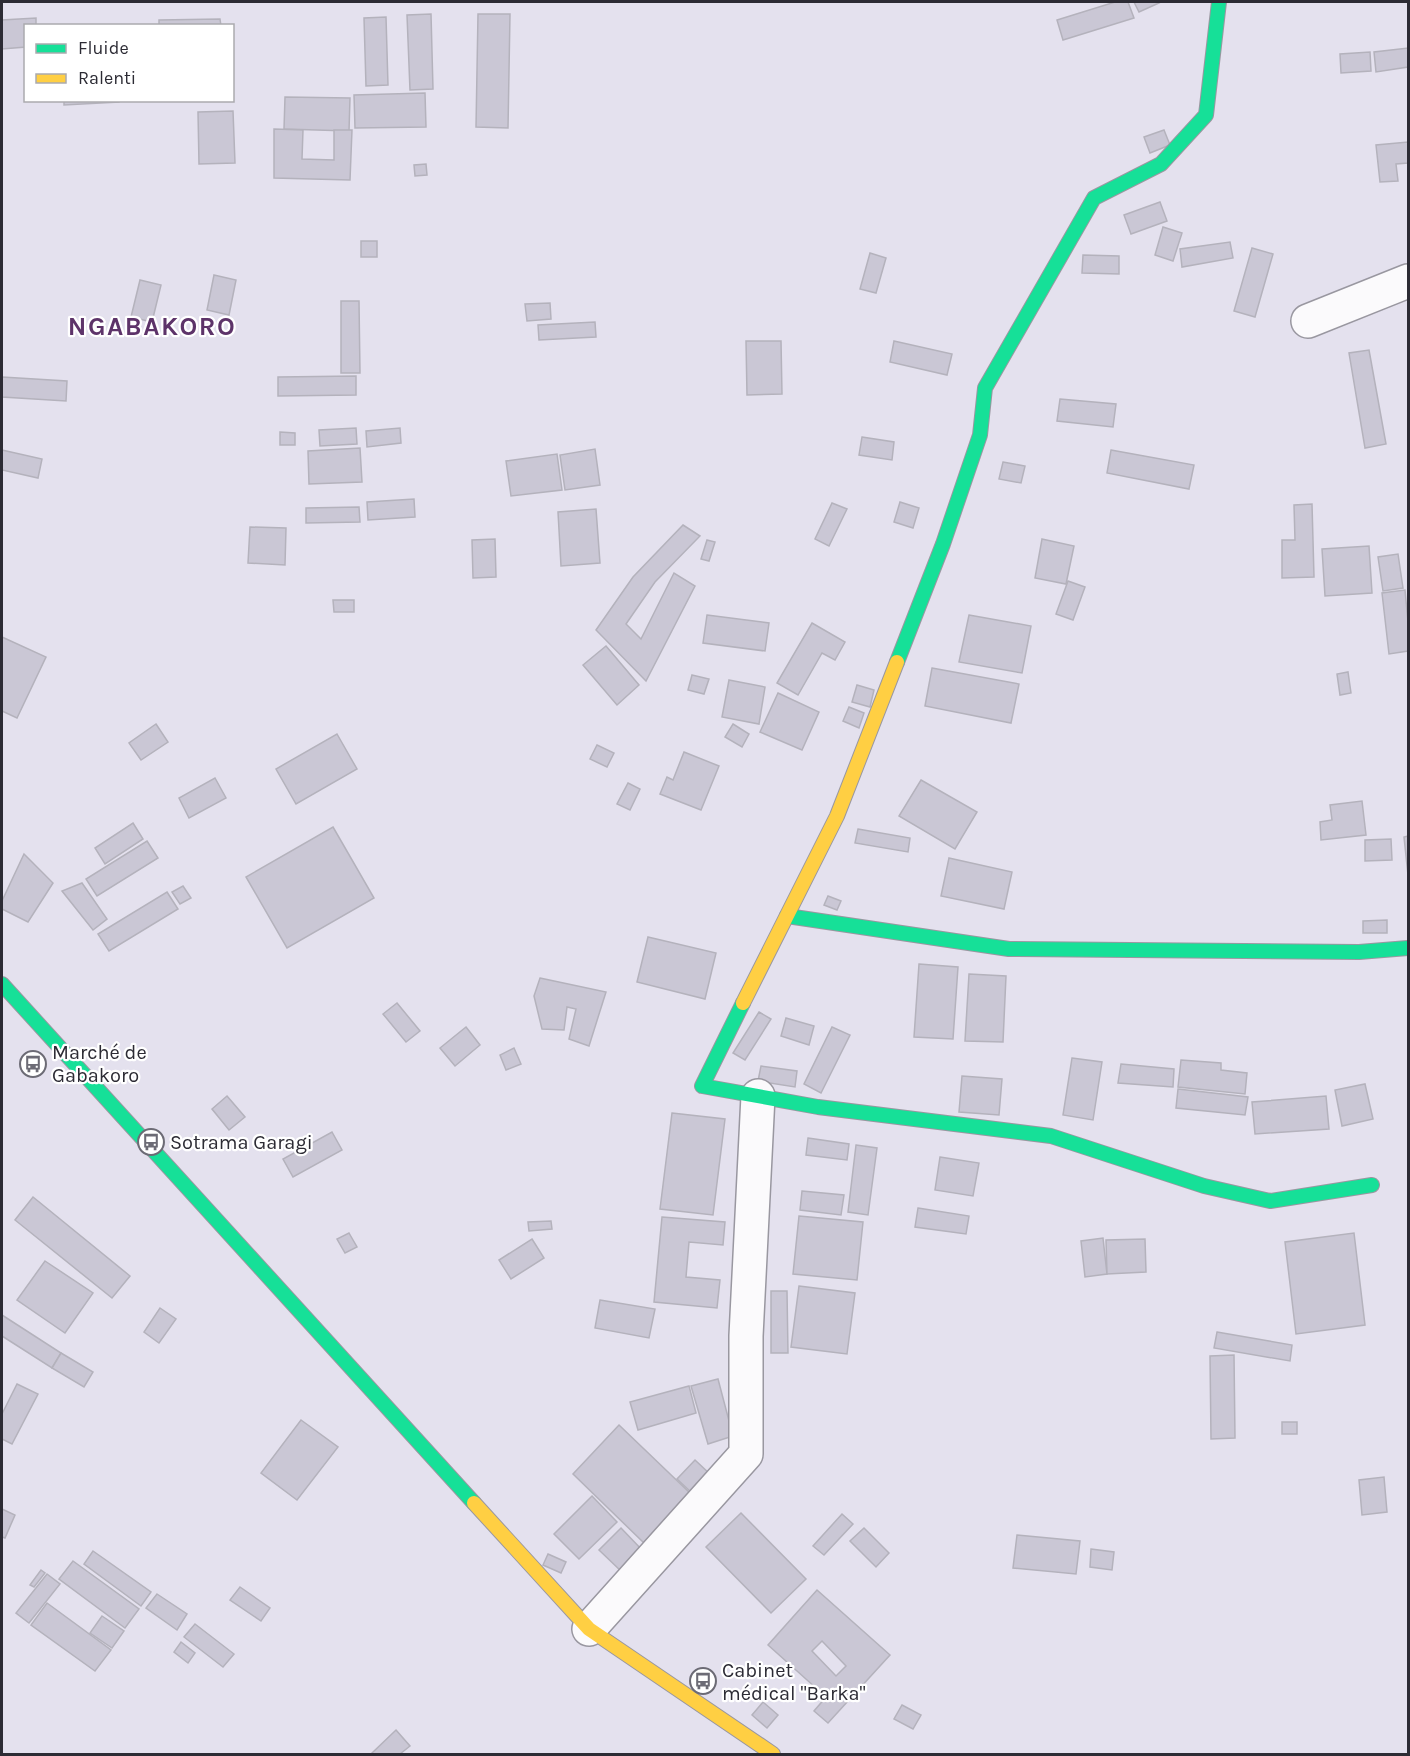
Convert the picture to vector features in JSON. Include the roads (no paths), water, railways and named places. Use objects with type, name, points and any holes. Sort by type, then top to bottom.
[{"type":"street","points":[[1219,2],[1206,114],[1161,164],[1094,198],[985,388],[980,435],[943,544],[837,816],[702,1086],[818,1107],[1051,1136],[1204,1186],[1270,1202],[1372,1185]]},
{"type":"street","points":[[1308,321],[1408,281]]},
{"type":"street","points":[[787,916],[1009,949],[1359,952],[1408,948]]},
{"type":"street","points":[[2,984],[589,1629],[773,1755]]},
{"type":"street","points":[[589,1629],[747,1454],[746,1336],[759,1096]]},
{"type":"place","name":"Marché de Gabakoro","points":[[33,1064]]},
{"type":"place","name":"Sotrama Garagi","points":[[151,1142]]},
{"type":"place","name":"Cabinet médical \"Barka\"","points":[[703,1681]]},
{"type":"district","name":"NGABAKORO","points":[[152,326]]}]
